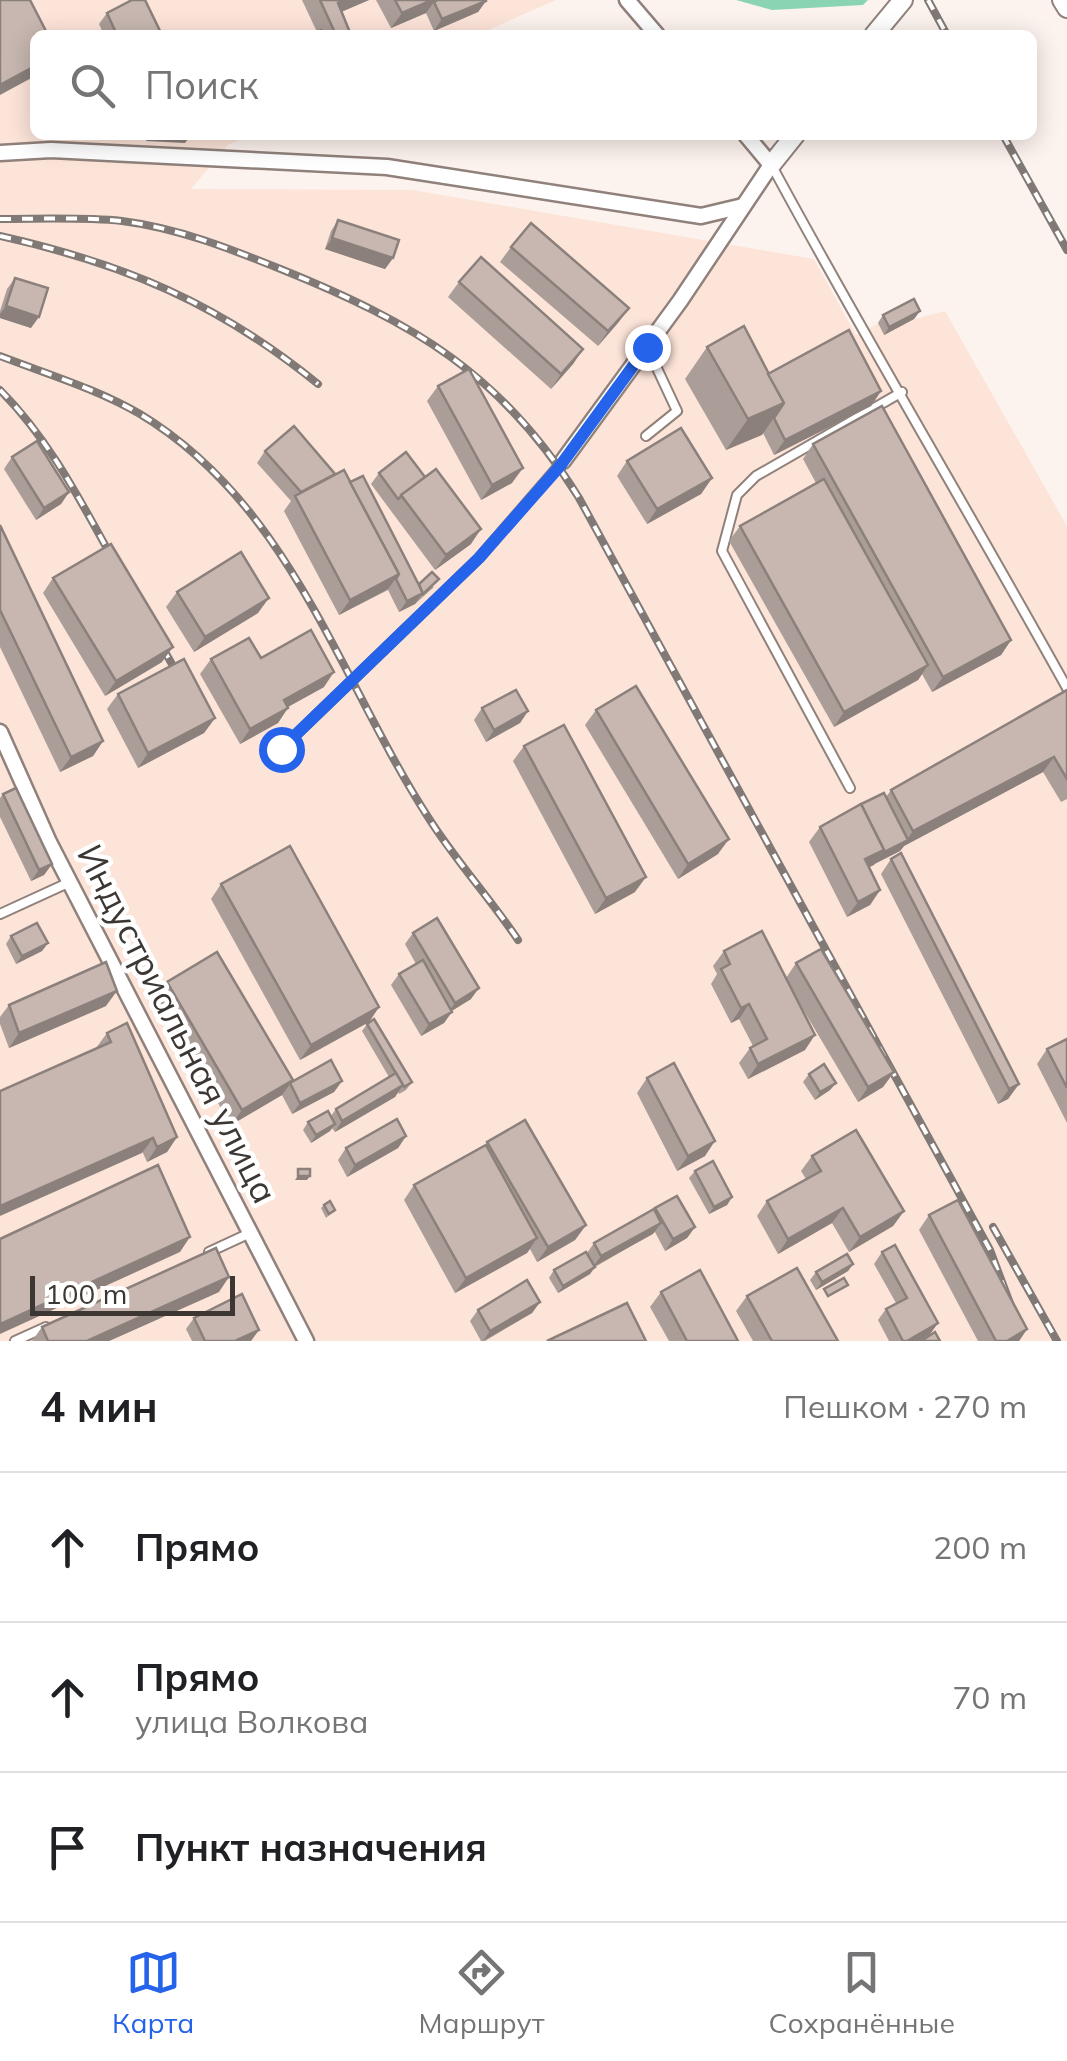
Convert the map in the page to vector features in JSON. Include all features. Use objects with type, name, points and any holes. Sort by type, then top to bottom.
[{"type":"street","points":[[628,0],[654,30]]},
{"type":"street","points":[[1062,0],[1067,8]]},
{"type":"street","points":[[878,30],[897,6]]},
{"type":"street","points":[[750,140],[772,165]]},
{"type":"street","points":[[563,461],[791,140]]},
{"type":"street","points":[[0,153],[52,150],[387,167],[701,216],[743,206]]},
{"type":"street","name":"Индустриальная улица","points":[[0,732],[70,882],[306,1341]]},
{"type":"lane","points":[[772,165],[862,332],[902,392],[1067,688]]},
{"type":"lane","points":[[646,436],[678,411],[647,347]]},
{"type":"lane","points":[[850,788],[722,551],[737,495],[756,476],[902,392]]},
{"type":"lane","points":[[281,749],[479,558],[563,461]]},
{"type":"lane","points":[[0,914],[70,882]]},
{"type":"lane","points":[[196,1258],[250,1233]]},
{"type":"lane","points":[[15,1341],[51,1324]]},
{"type":"shaded area","points":[[0,0],[556,0],[488,30],[30,30],[30,140],[240,140],[228,145],[191,189],[413,190],[814,259],[856,335],[909,307],[915,319],[945,311],[1067,526],[1067,1341],[0,1341]]},
{"type":"green space","points":[[736,0],[868,0],[863,5],[772,10]]},
{"type":"building","points":[[0,0],[30,0],[45,30],[30,30],[30,69],[0,85]]},
{"type":"building","points":[[132,0],[145,0],[160,30],[115,30],[107,13]]},
{"type":"building","points":[[320,0],[345,0],[338,3],[349,30],[334,30]]},
{"type":"building","points":[[395,0],[432,0],[402,13]]},
{"type":"building","points":[[486,1],[442,19],[434,2]]},
{"type":"building","points":[[338,220],[399,240],[393,258],[332,238]]},
{"type":"building","points":[[531,223],[629,308],[608,331],[511,247]]},
{"type":"building","points":[[481,257],[583,349],[561,374],[459,282]]},
{"type":"building","points":[[15,278],[48,288],[39,317],[6,306]]},
{"type":"building","points":[[914,299],[920,311],[889,327],[883,315]]},
{"type":"building","points":[[744,326],[784,403],[748,419],[707,347]]},
{"type":"building","points":[[849,330],[881,391],[785,440],[774,418],[784,403],[768,374]]},
{"type":"building","points":[[469,369],[523,468],[492,485],[438,386]]},
{"type":"building","points":[[882,406],[1011,640],[943,677],[813,444]]},
{"type":"building","points":[[294,426],[335,474],[301,492],[265,451]]},
{"type":"building","points":[[681,428],[712,478],[657,509],[627,461]]},
{"type":"building","points":[[37,441],[69,492],[44,508],[12,457]]},
{"type":"building","points":[[406,452],[425,477],[398,499],[379,473]]},
{"type":"building","points":[[436,469],[481,529],[446,555],[401,495]]},
{"type":"building","points":[[344,470],[399,574],[350,600],[295,496]]},
{"type":"building","points":[[363,476],[423,593],[407,601],[396,579],[399,574],[350,482]]},
{"type":"building","points":[[824,479],[928,665],[844,712],[740,526]]},
{"type":"building","points":[[0,525],[103,741],[71,757],[0,610]]},
{"type":"building","points":[[111,544],[173,647],[116,681],[53,578]]},
{"type":"building","points":[[241,552],[269,598],[205,637],[177,592]]},
{"type":"building","points":[[432,572],[439,579],[423,594],[419,584]]},
{"type":"building","points":[[311,630],[334,672],[284,700],[288,708],[250,729],[211,659],[249,638],[261,658]]},
{"type":"building","points":[[184,659],[215,718],[148,753],[118,694]]},
{"type":"building","points":[[636,686],[729,839],[688,864],[596,710]]},
{"type":"building","points":[[516,690],[528,711],[494,730],[482,708]]},
{"type":"building","points":[[1067,690],[1067,779],[1054,757],[913,831],[891,790]]},
{"type":"building","points":[[564,725],[646,877],[606,898],[524,746]]},
{"type":"building","points":[[16,788],[52,864],[39,870],[3,794]]},
{"type":"building","points":[[884,793],[908,840],[882,853],[884,850],[861,804]]},
{"type":"building","points":[[861,804],[884,850],[865,859],[880,890],[858,902],[820,827]]},
{"type":"building","points":[[290,846],[379,1007],[311,1045],[221,884]]},
{"type":"building","points":[[901,853],[1019,1084],[1009,1089],[891,859]]},
{"type":"building","points":[[437,918],[479,988],[455,1003],[413,933]]},
{"type":"building","points":[[37,923],[48,943],[22,956],[11,936]]},
{"type":"building","points":[[762,931],[815,1035],[758,1064],[750,1048],[767,1039],[749,1004],[741,1008],[721,969],[730,964],[724,951]]},
{"type":"building","points":[[821,949],[894,1072],[868,1087],[796,963]]},
{"type":"building","points":[[217,952],[293,1080],[242,1110],[167,982]]},
{"type":"building","points":[[423,960],[452,1012],[429,1024],[399,974]]},
{"type":"building","points":[[106,962],[117,991],[19,1033],[9,1005]]},
{"type":"building","points":[[374,1019],[412,1082],[404,1087],[367,1024]]},
{"type":"building","points":[[127,1023],[177,1137],[157,1147],[153,1138],[0,1206],[0,1091],[111,1042],[107,1033]]},
{"type":"building","points":[[1067,1039],[1067,1088],[1047,1049]]},
{"type":"building","points":[[331,1060],[342,1081],[300,1103],[290,1083]]},
{"type":"building","points":[[674,1063],[715,1141],[688,1156],[647,1078]]},
{"type":"building","points":[[824,1064],[836,1083],[820,1092],[809,1074]]},
{"type":"building","points":[[396,1073],[403,1085],[342,1121],[336,1109]]},
{"type":"building","points":[[328,1111],[335,1124],[316,1135],[308,1122]]},
{"type":"building","points":[[397,1119],[406,1136],[355,1165],[346,1148]]},
{"type":"building","points":[[525,1120],[586,1225],[548,1247],[487,1142]]},
{"type":"building","points":[[856,1130],[904,1211],[860,1237],[843,1208],[788,1239],[767,1201],[821,1171],[812,1156]]},
{"type":"building","points":[[486,1145],[537,1238],[466,1278],[414,1185]]},
{"type":"building","points":[[713,1161],[732,1197],[714,1207],[695,1171]]},
{"type":"building","points":[[158,1165],[190,1237],[0,1324],[0,1239]]},
{"type":"building","points":[[298,1169],[310,1169],[310,1176],[298,1176]]},
{"type":"building","points":[[677,1196],[695,1227],[673,1239],[655,1208]]},
{"type":"building","points":[[958,1200],[1027,1329],[1007,1341],[996,1341],[929,1215]]},
{"type":"building","points":[[330,1201],[335,1210],[329,1214],[324,1205]]},
{"type":"building","points":[[654,1209],[661,1223],[601,1256],[594,1243]]},
{"type":"building","points":[[895,1245],[938,1323],[907,1341],[903,1341],[886,1309],[907,1298],[882,1252]]},
{"type":"building","points":[[216,1248],[229,1277],[87,1341],[48,1341],[42,1327]]},
{"type":"building","points":[[586,1252],[595,1267],[563,1286],[554,1270]]},
{"type":"building","points":[[847,1254],[853,1264],[822,1282],[816,1272]]},
{"type":"building","points":[[797,1268],[838,1341],[772,1341],[747,1296]]},
{"type":"building","points":[[700,1270],[738,1341],[687,1341],[661,1292]]},
{"type":"building","points":[[844,1278],[848,1285],[828,1296],[824,1289]]},
{"type":"building","points":[[527,1280],[540,1302],[490,1331],[478,1310]]},
{"type":"building","points":[[242,1294],[259,1330],[235,1341],[205,1341],[194,1318]]},
{"type":"building","points":[[627,1303],[646,1341],[547,1341]]},
{"type":"building","points":[[935,1332],[940,1341],[921,1341]]},
{"type":"railway","points":[[928,0],[944,30]]},
{"type":"railway","points":[[1006,140],[1067,250]]},
{"type":"railway","points":[[0,219],[143,224],[244,254],[330,290],[414,333],[486,385],[519,418],[579,498],[990,1250],[1011,1306]]},
{"type":"railway","points":[[0,236],[88,260],[168,290],[244,331],[318,384]]},
{"type":"railway","points":[[0,356],[89,389],[140,414],[192,452],[236,496],[307,597],[428,817],[518,940]]},
{"type":"railway","points":[[0,390],[36,431],[120,572]]},
{"type":"railway","points":[[152,629],[173,666]]},
{"type":"railway","points":[[993,1227],[1057,1341]]},
{"type":"route","points":[[281,749],[479,558],[560,466],[647,347]]}]
